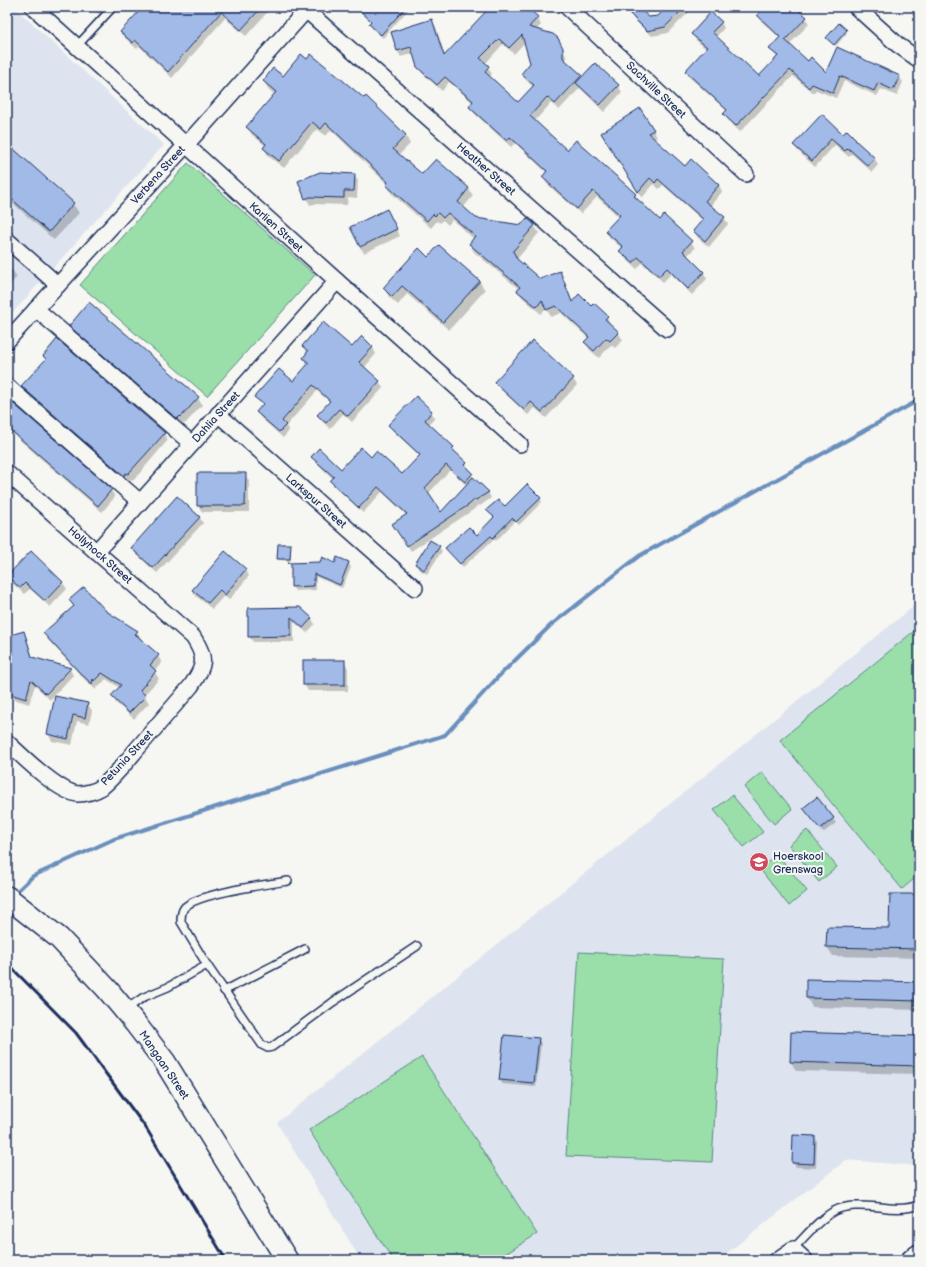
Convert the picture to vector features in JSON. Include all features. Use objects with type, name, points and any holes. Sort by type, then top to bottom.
[{"type":"street","name":"Karlien Street","points":[[33,7],[520,444]]},
{"type":"street","name":"Sachville Street","points":[[566,7],[746,174]]},
{"type":"street","points":[[856,7],[898,45],[919,60]]},
{"type":"street","name":"Verbena Street","points":[[7,342],[186,145],[307,8]]},
{"type":"street","name":"Heather Street","points":[[307,8],[667,329]]},
{"type":"street","points":[[7,240],[58,285]]},
{"type":"street","name":"Dahlia Street","points":[[96,552],[337,281]]},
{"type":"street","points":[[36,309],[192,444]]},
{"type":"street","points":[[7,386],[140,502]]},
{"type":"street","name":"Larkspur Street","points":[[218,414],[415,588]]},
{"type":"street","name":"Hollyhock Street","points":[[7,473],[193,637]]},
{"type":"street","name":"Petunia Street","points":[[7,742],[35,768],[67,790],[78,794],[101,788],[117,772],[191,686],[199,674],[203,657],[201,648],[193,637]]},
{"type":"street","name":"Mangaan Street","points":[[14,903],[59,938],[107,989],[164,1062],[287,1260]]},
{"type":"street","points":[[777,1260],[794,1249],[806,1260]]},
{"type":"street","points":[[912,1260],[919,1254]]},
{"type":"lane","points":[[77,46],[113,7]]},
{"type":"lane","points":[[288,881],[216,894],[195,900],[185,906],[181,915],[181,922],[207,965],[262,1045],[268,1048],[281,1041],[333,1002],[417,946]]},
{"type":"lane","points":[[224,991],[305,949]]},
{"type":"lane","points":[[124,1010],[144,997],[168,987],[207,965]]},
{"type":"lane","points":[[794,1249],[819,1223],[835,1211],[848,1207],[903,1209],[919,1205]]},
{"type":"shaded area","points":[[7,7],[14,7],[164,145],[7,319]]},
{"type":"shaded area","name":"Hoerskool Grenswag","points":[[919,602],[919,1166],[846,1160],[718,1260],[361,1260],[277,1123]]},
{"type":"green space","points":[[188,163],[315,275],[207,396],[80,285]]},
{"type":"green space","points":[[919,627],[919,875],[902,889],[780,740]]},
{"type":"green space","points":[[762,772],[792,809],[774,824],[744,787]]},
{"type":"green space","points":[[732,795],[763,832],[744,847],[714,810]]},
{"type":"green space","points":[[807,830],[837,867],[819,882],[789,845]]},
{"type":"green space","points":[[777,854],[807,891],[789,906],[759,868]]},
{"type":"green space","points":[[579,952],[724,959],[712,1162],[566,1156]]},
{"type":"green space","points":[[422,1057],[537,1234],[496,1260],[393,1260],[309,1130]]},
{"type":"building","points":[[143,7],[262,7],[241,30],[221,12],[168,72],[135,40],[133,43],[120,32]]},
{"type":"building","points":[[356,7],[406,7],[381,35],[369,24],[371,21]]},
{"type":"building","points":[[490,7],[527,7],[538,17],[529,27],[553,34],[558,38],[563,48],[563,58],[582,75],[555,104],[547,97],[530,116],[567,150],[576,140],[636,194],[634,196],[660,220],[664,215],[692,241],[683,251],[704,272],[688,289],[667,268],[659,276],[638,257],[633,263],[619,251],[623,247],[605,231],[620,215],[593,191],[577,209],[542,177],[547,171],[510,137],[507,141],[469,107],[473,101],[445,77],[437,85],[417,67],[411,47],[397,51],[391,32],[432,19],[444,56]],"holes":[[[522,35],[530,63],[521,74],[534,85],[518,102],[485,72],[489,66],[480,58],[499,39],[509,48]]]},
{"type":"building","points":[[637,7],[649,17],[658,16],[667,7],[685,7],[665,27],[647,31],[630,14]]},
{"type":"building","points":[[765,7],[795,7],[807,17],[785,40],[808,61],[811,57],[826,72],[837,47],[900,76],[893,90],[878,83],[874,91],[840,76],[833,93],[812,84],[809,88],[790,70],[736,126],[723,114],[727,110],[685,71],[707,47],[691,34],[711,12],[722,22],[712,32],[759,76],[778,56],[769,49],[780,37],[757,15]]},
{"type":"building","points":[[839,23],[847,30],[834,45],[826,38]]},
{"type":"building","points":[[301,54],[307,59],[311,54],[364,98],[366,96],[406,135],[393,149],[422,174],[436,159],[469,188],[458,202],[476,218],[521,225],[527,218],[535,225],[513,251],[517,259],[540,279],[560,271],[572,302],[579,294],[591,306],[594,303],[608,316],[605,319],[619,332],[610,341],[606,338],[594,351],[584,342],[589,337],[556,306],[546,310],[542,300],[537,307],[517,291],[520,287],[469,244],[475,236],[448,213],[443,218],[438,213],[435,216],[433,214],[427,221],[386,185],[388,182],[326,123],[321,129],[312,122],[279,161],[263,148],[266,144],[246,127],[276,92],[263,81],[273,68],[283,76]]},
{"type":"building","points":[[595,63],[619,85],[600,105],[576,83]]},
{"type":"building","points":[[640,108],[654,130],[648,133],[685,166],[691,159],[719,185],[705,201],[725,217],[705,241],[693,231],[703,219],[658,179],[655,183],[650,178],[638,192],[601,133]]},
{"type":"building","points":[[822,114],[843,134],[847,130],[856,139],[855,140],[875,158],[868,166],[848,148],[845,151],[831,139],[812,161],[793,145]]},
{"type":"building","points":[[7,143],[74,203],[49,232],[7,195]]},
{"type":"building","points":[[320,172],[355,174],[354,191],[344,191],[344,198],[310,197],[305,199],[298,181]]},
{"type":"building","points":[[387,209],[397,229],[360,247],[350,227]]},
{"type":"building","points":[[439,245],[480,281],[443,322],[402,286],[392,297],[383,288],[419,248],[428,257]]},
{"type":"building","points":[[89,302],[199,397],[181,417],[180,416],[177,419],[69,326]]},
{"type":"building","points":[[323,322],[352,347],[362,336],[373,347],[359,362],[380,381],[348,416],[339,409],[326,423],[317,415],[330,401],[313,385],[282,421],[286,425],[279,432],[256,412],[263,404],[254,397],[279,369],[293,381],[309,363],[303,358],[308,351],[302,346]]},
{"type":"building","points":[[57,339],[165,433],[128,474],[126,473],[124,476],[21,386],[46,359],[43,356]]},
{"type":"building","points":[[533,340],[574,378],[542,412],[531,402],[524,410],[494,382]]},
{"type":"building","points":[[416,396],[432,411],[425,420],[454,447],[452,449],[467,463],[465,465],[473,473],[465,482],[446,465],[425,488],[441,512],[473,477],[489,492],[476,500],[475,499],[470,504],[407,546],[392,524],[407,514],[378,487],[359,508],[330,481],[334,477],[311,457],[319,448],[341,469],[361,447],[371,457],[376,451],[402,474],[420,455],[388,425]]},
{"type":"building","points":[[7,398],[112,489],[98,506],[7,427]]},
{"type":"building","points":[[197,473],[246,473],[245,506],[197,506]]},
{"type":"building","points":[[527,484],[541,498],[516,522],[512,518],[493,538],[491,536],[460,564],[445,548],[469,527],[477,535],[494,517],[486,510],[498,500],[505,506]]},
{"type":"building","points":[[177,496],[200,517],[153,568],[131,548]]},
{"type":"building","points":[[430,540],[440,546],[424,570],[415,564]]},
{"type":"building","points":[[278,544],[291,544],[290,559],[277,559]]},
{"type":"building","points":[[31,551],[63,582],[45,601],[25,583],[20,588],[7,576]]},
{"type":"building","points":[[225,551],[246,569],[225,595],[220,590],[208,603],[192,590]]},
{"type":"building","points":[[322,557],[335,563],[337,557],[349,562],[340,585],[314,574],[314,586],[291,587],[291,564],[288,563],[320,562]]},
{"type":"building","points":[[84,587],[106,611],[138,631],[135,634],[159,655],[150,665],[156,671],[140,690],[146,696],[129,713],[111,696],[121,685],[102,673],[94,681],[93,679],[92,684],[43,633],[74,606],[69,600]]},
{"type":"building","points":[[300,607],[312,618],[303,628],[291,617],[291,636],[248,637],[248,608]]},
{"type":"building","points":[[24,631],[32,657],[71,668],[46,694],[31,680],[26,699],[7,693],[7,636]]},
{"type":"building","points":[[303,660],[345,660],[345,685],[303,685]]},
{"type":"building","points":[[55,696],[88,703],[85,718],[73,715],[68,739],[47,734]]},
{"type":"building","points":[[817,797],[834,818],[820,829],[803,808]]},
{"type":"building","points":[[890,894],[919,894],[919,949],[826,947],[827,927],[889,928]]},
{"type":"building","points":[[806,979],[919,982],[919,1001],[806,998]]},
{"type":"building","points":[[791,1032],[919,1036],[919,1066],[790,1062]]},
{"type":"building","points":[[504,1035],[539,1038],[534,1083],[499,1080]]},
{"type":"building","points":[[793,1135],[815,1136],[814,1164],[792,1163]]},
{"type":"waterway","points":[[13,895],[33,876],[114,839],[445,735],[498,677],[551,625],[639,556],[919,400]]},
{"type":"railway","points":[[7,963],[76,1033],[146,1128],[226,1260]]},
{"type":"place","name":"Hoerskool Grenswag","points":[[759,862]]}]
